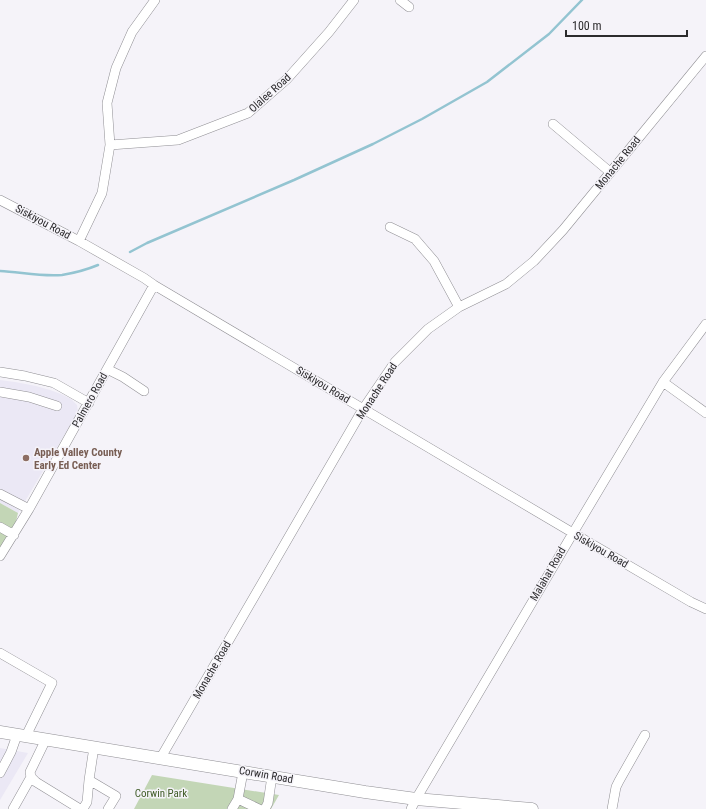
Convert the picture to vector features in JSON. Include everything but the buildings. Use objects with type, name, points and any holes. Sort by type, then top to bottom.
[{"type":"main road","name":"Corwin Road","points":[[0,732],[365,792],[414,804],[532,809]]},
{"type":"street","points":[[79,241],[102,193],[110,145],[106,103],[116,68],[132,32],[155,0]]},
{"type":"street","name":"Olalee Road","points":[[110,145],[178,140],[248,113],[287,79],[329,32],[354,0]]},
{"type":"street","points":[[400,0],[409,7]]},
{"type":"street","name":"Monache Road","points":[[160,759],[363,409],[395,362],[428,329],[459,307],[506,284],[534,262],[563,230],[706,56]]},
{"type":"street","points":[[552,124],[610,172]]},
{"type":"street","name":"Siskiyou Road","points":[[0,200],[79,241],[144,278],[573,533],[706,609]]},
{"type":"street","points":[[390,227],[415,239],[434,261],[459,307]]},
{"type":"street","name":"Palmero Road","points":[[0,556],[29,509],[154,285]]},
{"type":"street","name":"Malahat Road","points":[[414,804],[663,382],[706,324]]},
{"type":"street","points":[[107,369],[123,377],[144,391]]},
{"type":"street","points":[[0,372],[54,383],[89,403]]},
{"type":"street","points":[[663,382],[706,413]]},
{"type":"street","points":[[0,392],[29,397],[57,406]]},
{"type":"street","points":[[0,494],[29,509]]},
{"type":"street","points":[[0,527],[14,534]]},
{"type":"street","points":[[0,653],[52,682],[0,773]]},
{"type":"street","points":[[612,809],[616,788],[619,781],[645,735]]},
{"type":"street","points":[[13,809],[31,777],[30,772],[46,739]]},
{"type":"street","points":[[31,777],[36,782],[80,809],[84,807],[87,802],[94,748]]},
{"type":"street","points":[[232,809],[238,799],[243,772]]},
{"type":"street","points":[[265,809],[268,803],[272,776]]},
{"type":"street","points":[[89,780],[116,796],[108,809]]},
{"type":"street","points":[[238,799],[259,809]]},
{"type":"shaded area","name":"Apple Valley County Early Ed Center","points":[[0,380],[36,386],[61,394],[71,399],[77,405],[78,412],[18,513],[0,503]]},
{"type":"shaded area","points":[[0,748],[28,753],[0,800]]},
{"type":"green space","points":[[0,503],[18,513],[15,526],[0,548]]},
{"type":"green space","name":"Corwin Park","points":[[152,775],[279,795],[271,809],[134,809]]},
{"type":"waterway","points":[[130,252],[147,243],[294,180],[373,144],[422,119],[487,82],[549,34],[582,0]]},
{"type":"waterway","points":[[0,271],[39,275],[62,275],[98,265]]},
{"type":"place","name":"Apple Valley County Early Ed Center","points":[[26,458]]}]
